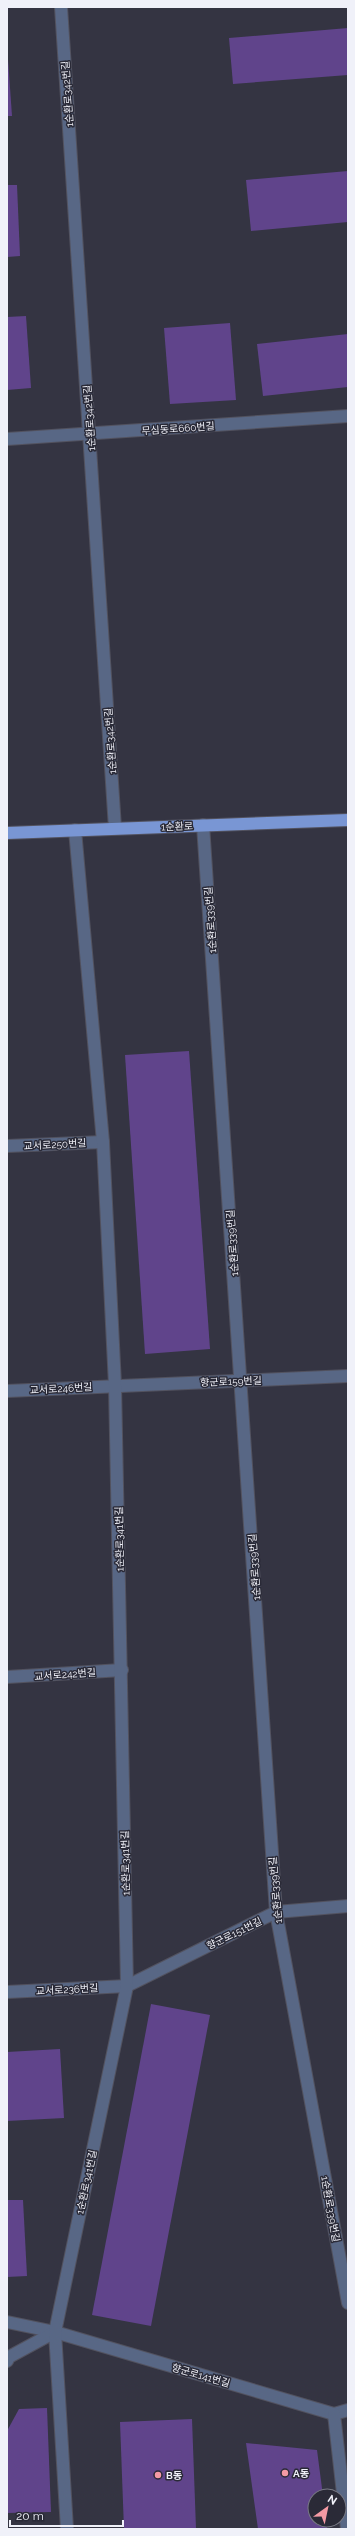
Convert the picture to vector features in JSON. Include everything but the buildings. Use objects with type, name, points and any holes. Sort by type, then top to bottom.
[{"type":"main road","name":"1순환로","points":[[7,833],[348,820]]},
{"type":"street","name":"1순환로342번길","points":[[61,7],[115,828]]},
{"type":"street","name":"무심동로660번길","points":[[7,439],[348,416]]},
{"type":"street","name":"1순환로339번길","points":[[203,825],[242,1380],[276,1912],[348,2303]]},
{"type":"street","name":"1순환로341번길","points":[[66,2529],[54,2332],[128,1986],[115,1386],[103,1142],[75,830]]},
{"type":"street","name":"교서로250번길","points":[[7,1146],[103,1142]]},
{"type":"street","name":"향군로159번길","points":[[115,1386],[348,1376]]},
{"type":"street","name":"교서로246번길","points":[[7,1391],[115,1386]]},
{"type":"street","name":"교서로242번길","points":[[7,1677],[122,1670]]},
{"type":"street","name":"향군로151번길","points":[[128,1986],[276,1912],[348,1906]]},
{"type":"street","name":"교서로236번길","points":[[7,1992],[128,1986]]},
{"type":"street","name":"향군로141번길","points":[[7,2322],[54,2332],[334,2414]]},
{"type":"street","points":[[7,2361],[9,2357],[54,2332]]},
{"type":"street","points":[[347,2529],[334,2414],[348,2410]]},
{"type":"place","name":"A동","points":[[285,2473]]},
{"type":"place","name":"B동","points":[[158,2475]]}]
